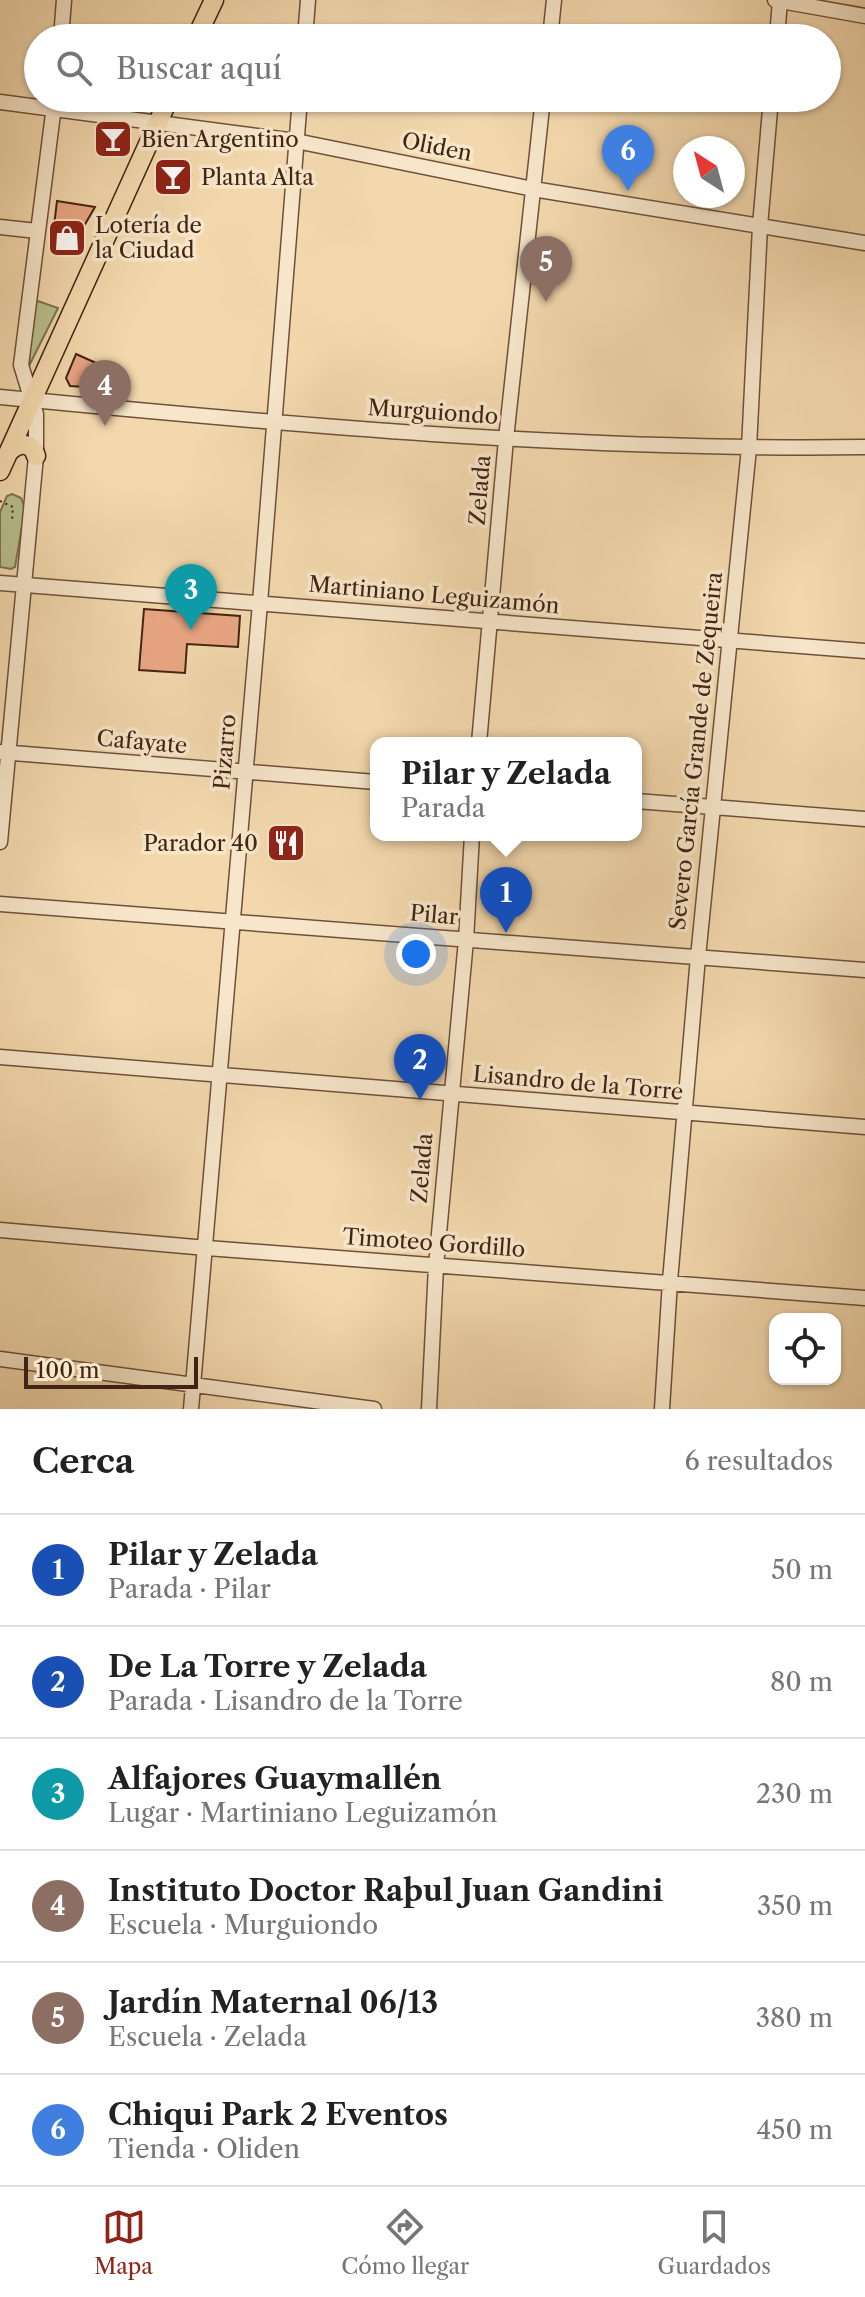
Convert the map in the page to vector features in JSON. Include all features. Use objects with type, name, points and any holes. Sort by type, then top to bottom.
[{"type":"main road","points":[[203,24],[214,0]]},
{"type":"main road","points":[[0,471],[162,112]]},
{"type":"main road","points":[[10,451],[25,444],[36,456]]},
{"type":"street","points":[[62,24],[64,0]]},
{"type":"street","points":[[306,24],[308,0]]},
{"type":"street","points":[[551,24],[554,0]]},
{"type":"street","points":[[777,24],[778,0],[865,16]]},
{"type":"street","name":"Oliden","points":[[0,102],[24,102]]},
{"type":"street","points":[[0,842],[4,752],[25,585],[36,456],[36,414],[21,365],[53,112]]},
{"type":"street","name":"Oliden","points":[[106,112],[296,141],[533,189],[865,243]]},
{"type":"street","name":"Pizarro","points":[[191,1409],[207,1248],[218,1075],[260,603],[299,112]]},
{"type":"street","name":"Zelada","points":[[480,737],[506,439],[541,112]]},
{"type":"street","name":"Severo García Grande de Zequeira","points":[[662,1409],[698,957],[749,448],[760,226],[770,112]]},
{"type":"street","points":[[0,227],[37,231]]},
{"type":"street","name":"Murguiondo","points":[[0,397],[506,439],[749,448],[865,447]]},
{"type":"street","name":"Martiniano Leguizamón","points":[[0,583],[865,651]]},
{"type":"street","name":"Cafayate","points":[[4,752],[370,782]]},
{"type":"street","points":[[642,801],[865,819]]},
{"type":"street","name":"Zelada","points":[[429,1409],[436,1266],[466,940],[472,841]]},
{"type":"street","name":"Pilar","points":[[0,904],[231,919],[865,970]]},
{"type":"street","name":"Lisandro de la Torre","points":[[0,1057],[865,1127]]},
{"type":"street","name":"Timoteo Gordillo","points":[[0,1230],[865,1298]]},
{"type":"street","points":[[0,1359],[308,1405],[374,1409]]},
{"type":"path","points":[[0,501],[13,507],[12,520]]},
{"type":"green space","points":[[35,300],[58,308],[30,364],[29,355]]},
{"type":"green space","points":[[12,494],[21,498],[25,509],[15,567],[11,569],[0,567],[0,512],[7,496]]},
{"type":"building","name":"Bien Argentino","points":[[104,127],[122,131],[126,136],[120,146],[101,143]]},
{"type":"building","name":"Planta Alta","points":[[163,162],[191,176],[183,191],[155,177]]},
{"type":"building","points":[[57,201],[95,207],[75,247],[52,243]]},
{"type":"building","points":[[76,354],[105,367],[104,388],[70,386],[66,378]]},
{"type":"building","points":[[144,609],[240,616],[238,647],[187,644],[185,673],[139,670]]},
{"type":"place","name":"Bien Argentino","points":[[113,139]]},
{"type":"place","name":"Planta Alta","points":[[173,177]]},
{"type":"place","name":"Chiqui Park 2 Eventos","points":[[628,191]]},
{"type":"place","name":"Lotería de la Ciudad","points":[[67,238]]},
{"type":"place","name":"Jardín Maternal 06/13","points":[[546,302]]},
{"type":"place","name":"Instituto Doctor Raþul Juan Gandini","points":[[105,426]]},
{"type":"place","name":"Alfajores Guaymallén","points":[[191,630]]},
{"type":"place","name":"Parador 40","points":[[286,843]]},
{"type":"place","name":"Pilar y Zelada","points":[[506,933]]},
{"type":"place","name":"De La Torre y Zelada","points":[[420,1100]]}]
